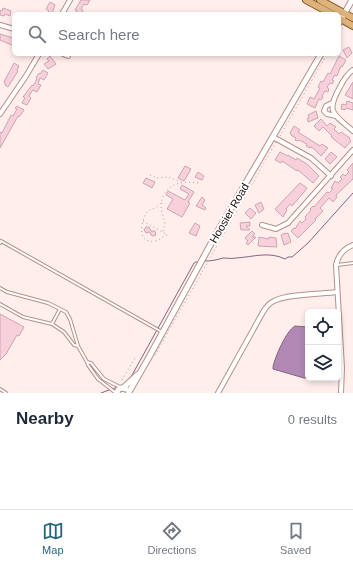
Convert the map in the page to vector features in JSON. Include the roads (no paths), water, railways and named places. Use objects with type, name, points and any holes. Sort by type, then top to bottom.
[{"type":"main road","points":[[306,0],[328,12]]},
{"type":"main road","points":[[320,0],[333,12]]},
{"type":"main road","points":[[341,19],[353,18]]},
{"type":"main road","points":[[341,19],[353,26]]},
{"type":"street","points":[[63,12],[70,0]]},
{"type":"street","points":[[341,19],[352,0]]},
{"type":"street","points":[[0,25],[12,28]]},
{"type":"street","points":[[0,114],[38,56]]},
{"type":"street","name":"Hoosier Road","points":[[129,392],[217,234],[275,138],[320,56]]},
{"type":"street","points":[[336,116],[328,114],[324,111],[326,106],[332,103],[349,72],[353,70]]},
{"type":"street","points":[[332,103],[336,116],[353,132]]},
{"type":"street","points":[[275,138],[311,158],[331,176]]},
{"type":"street","points":[[262,225],[276,228],[288,223],[353,150]]},
{"type":"street","points":[[346,393],[341,392],[342,368],[336,265],[340,254],[353,245]]},
{"type":"street","points":[[218,393],[263,312],[269,304],[284,298],[337,292]]},
{"type":"street","name":"Hoosier Road","points":[[117,393],[118,390],[139,374]]},
{"type":"street","points":[[122,388],[129,392]]},
{"type":"lane","points":[[0,242],[163,332]]},
{"type":"lane","points":[[336,265],[353,263]]},
{"type":"lane","points":[[0,288],[7,292],[48,303],[66,312],[70,319],[78,346],[88,362],[88,365],[98,379],[117,393]]},
{"type":"lane","points":[[0,304],[23,317],[52,324],[64,332],[74,345],[78,346]]},
{"type":"lane","points":[[52,324],[60,309]]},
{"type":"lane","points":[[88,362],[91,363],[104,379],[122,388]]},
{"type":"lane","points":[[0,389],[6,393]]},
{"type":"waterway","points":[[205,261],[261,255],[273,255],[285,259],[292,257],[308,243],[353,193]]},
{"type":"waterway","points":[[131,377],[194,263],[198,262]]},
{"type":"waterway","points":[[112,389],[118,387]]},
{"type":"waterway","points":[[101,393],[109,390]]}]
